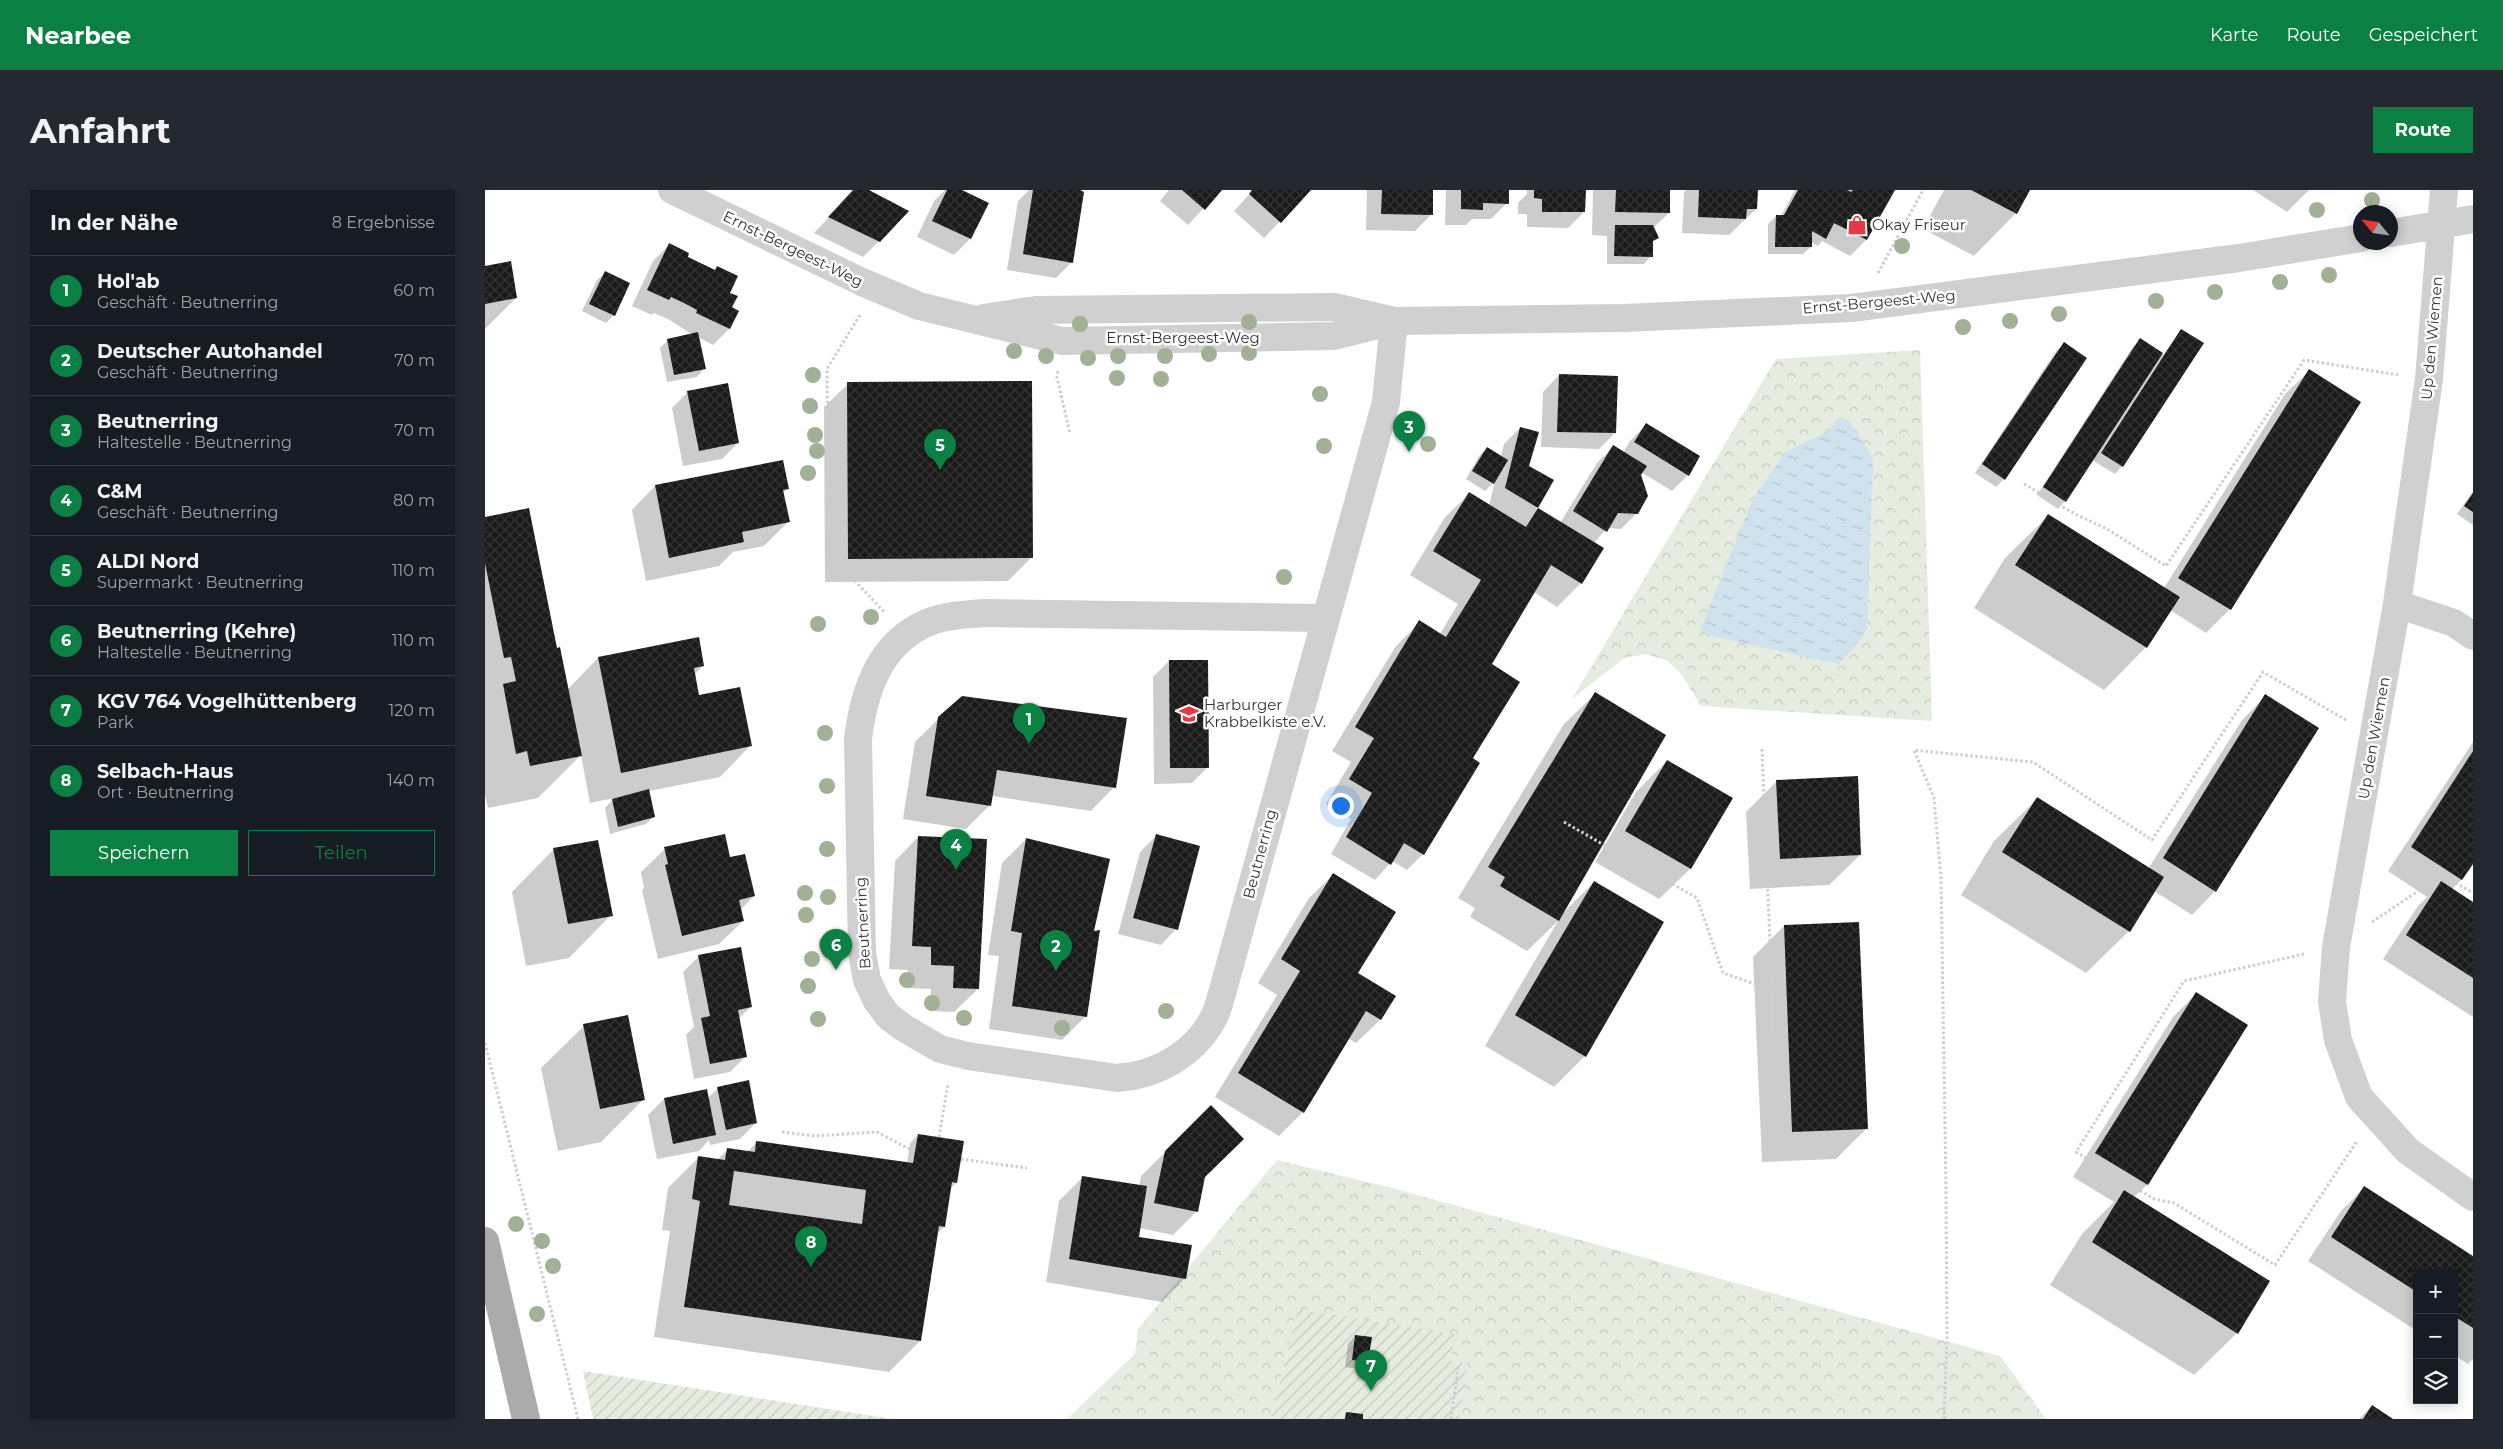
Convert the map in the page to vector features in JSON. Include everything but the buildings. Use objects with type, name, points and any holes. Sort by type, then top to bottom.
[{"type":"main road","points":[[485,1241],[526,1419]]},
{"type":"street","name":"Ernst-Bergeest-Weg","points":[[673,190],[875,288],[919,306],[1062,341],[1334,336],[1394,321],[1624,318],[1851,308],[2239,258],[2353,239]]},
{"type":"street","name":"Up den Wiemen","points":[[2444,190],[2429,380],[2397,604],[2336,947],[2331,1002],[2338,1040],[2359,1097],[2373,1115],[2409,1151],[2473,1197]]},
{"type":"street","points":[[2398,232],[2473,219]]},
{"type":"street","name":"Ernst-Bergeest-Weg","points":[[973,320],[1036,310],[1334,307],[1394,321]]},
{"type":"street","name":"Beutnerring","points":[[1325,618],[955,615],[930,622],[906,636],[885,657],[871,681],[862,706],[858,738],[862,953],[867,980],[877,1001],[888,1016],[923,1040],[953,1053],[1117,1078],[1138,1076],[1170,1063],[1204,1033],[1216,1012],[1226,979],[1386,402],[1394,321]]},
{"type":"street","points":[[2397,604],[2454,623],[2473,636]]},
{"type":"path","points":[[1851,308],[1884,265],[1923,190]]},
{"type":"path","points":[[875,288],[827,369],[829,553],[906,636]]},
{"type":"path","points":[[1062,341],[1057,377],[1070,434]]},
{"type":"path","points":[[2024,484],[2075,514],[2107,529],[2166,566],[2304,360],[2429,380]]},
{"type":"path","points":[[1944,1419],[1947,1343],[1941,878],[1934,798],[1915,750],[2033,762],[2152,840],[2263,672],[2375,736]]},
{"type":"path","points":[[1763,749],[1772,990],[1771,1065]]},
{"type":"path","points":[[1564,822],[1697,898],[1723,973],[1772,990]]},
{"type":"path","points":[[2373,1115],[2275,1265],[2174,1203],[2154,1199],[2076,1152],[2185,981],[2336,947],[2442,875],[2473,893]]},
{"type":"path","points":[[485,1043],[578,1419]]},
{"type":"path","points":[[939,1137],[953,1053]]},
{"type":"path","points":[[782,1132],[815,1136],[877,1132],[915,1152]]},
{"type":"path","points":[[961,1158],[1027,1168]]},
{"type":"path","points":[[1451,1419],[1458,1368]]},
{"type":"green space","points":[[1920,350],[1932,721],[1701,706],[1681,674],[1668,661],[1646,654],[1624,658],[1572,699],[1776,359]]},
{"type":"green space","points":[[1277,1160],[1392,1188],[2000,1356],[2046,1419],[1459,1419],[1467,1364],[1451,1361],[1298,1309],[1271,1419],[1067,1419],[1135,1354],[1138,1329]]},
{"type":"green space","points":[[1298,1309],[1455,1334],[1451,1361],[1468,1364],[1459,1419],[1271,1419]]},
{"type":"green space","points":[[583,1371],[893,1419],[593,1419]]},
{"type":"water","points":[[1837,419],[1848,419],[1873,458],[1867,628],[1859,642],[1838,664],[1710,636],[1700,630],[1753,499],[1785,452],[1829,431]]},
{"type":"place","name":"Okay Friseur","points":[[1857,225]]},
{"type":"place","name":"Beutnerring","points":[[1409,452]]},
{"type":"place","name":"ALDI Nord","points":[[940,470]]},
{"type":"place","name":"Harburger Krabbelkiste e.V.","points":[[1189,714]]},
{"type":"place","name":"Hol'ab","points":[[1029,744]]},
{"type":"place","name":"C&M","points":[[956,870]]},
{"type":"place","name":"Beutnerring (Kehre)","points":[[836,970]]},
{"type":"place","name":"Deutscher Autohandel","points":[[1056,971]]},
{"type":"place","name":"Selbach-Haus","points":[[811,1267]]},
{"type":"place","name":"KGV 764 Vogelhüttenberg","points":[[1371,1391]]}]
